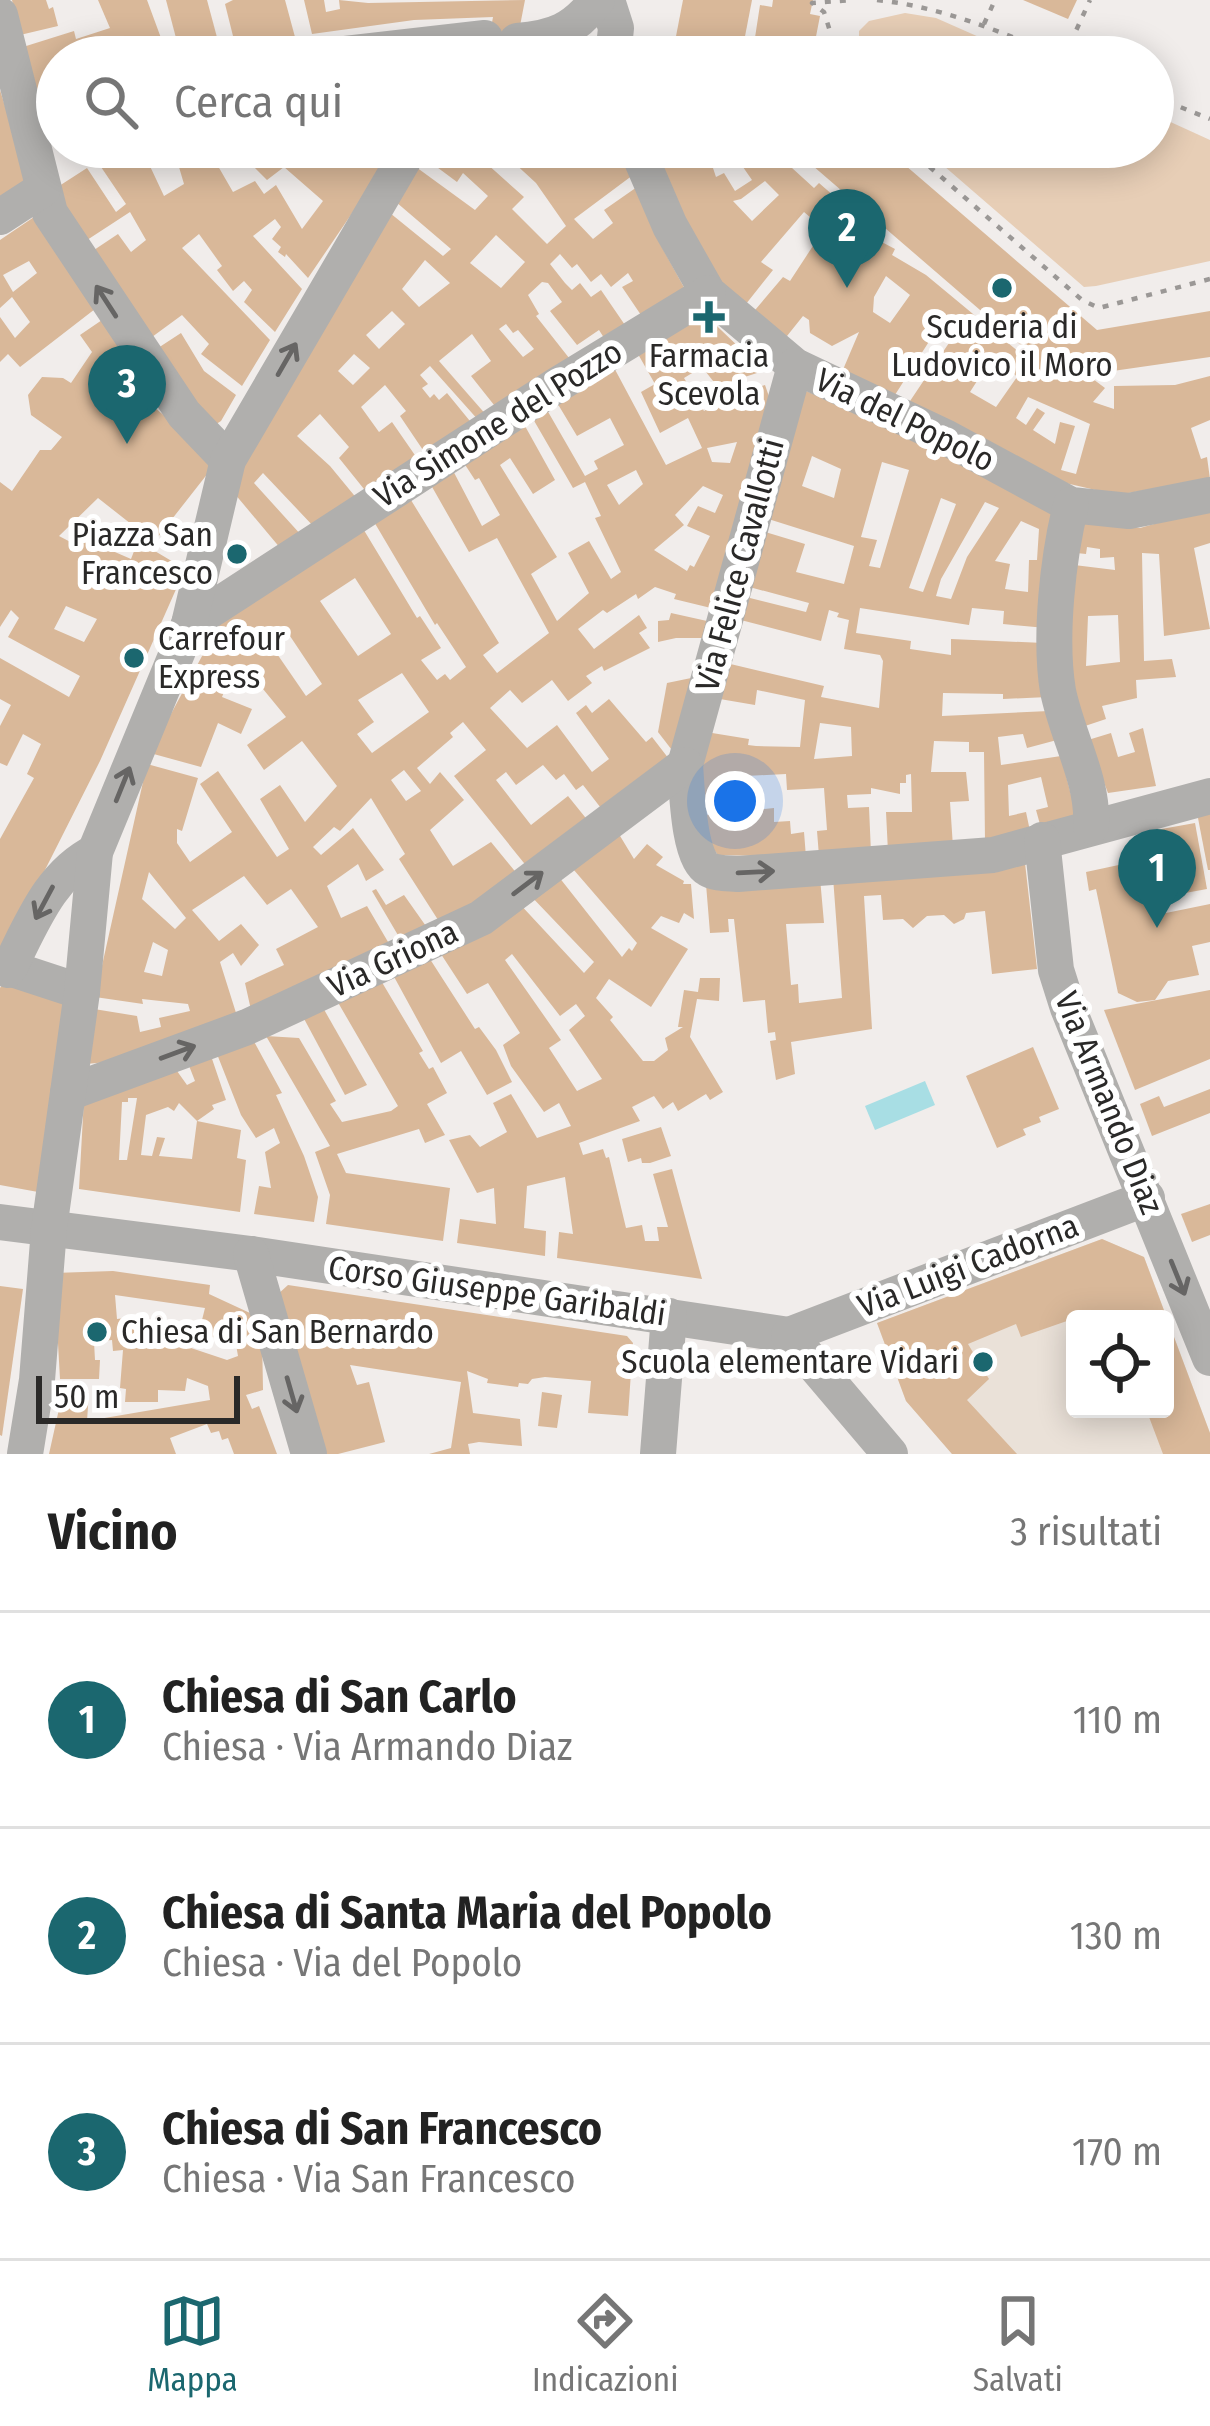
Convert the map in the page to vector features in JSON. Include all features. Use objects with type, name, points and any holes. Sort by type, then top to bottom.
[{"type":"street","points":[[550,36],[571,28],[597,0]]},
{"type":"street","points":[[607,0],[615,36]]},
{"type":"street","points":[[0,15],[5,60],[36,139]]},
{"type":"street","points":[[0,217],[43,168]]},
{"type":"street","points":[[46,168],[50,213],[106,303],[225,472]]},
{"type":"street","points":[[25,1454],[95,852],[189,624],[225,472],[399,168]]},
{"type":"street","name":"Via del Popolo","points":[[645,168],[670,226],[708,293],[795,366],[1072,505],[1129,511],[1210,495]]},
{"type":"street","name":"Via Simone del Pozzo","points":[[189,624],[708,293]]},
{"type":"street","name":"Via Felice Cavallotti","points":[[685,764],[795,366]]},
{"type":"street","points":[[1072,505],[1062,556],[1058,686],[1070,739],[1093,803],[1091,826]]},
{"type":"street","points":[[685,764],[699,862],[710,872],[738,874],[993,855],[1210,796]]},
{"type":"street","name":"Via Griona","points":[[68,1093],[247,1027],[481,918],[685,764]]},
{"type":"street","name":"Via Armando Diaz","points":[[1042,840],[1056,970],[1210,1358]]},
{"type":"street","points":[[82,992],[4,968],[56,881],[78,860],[95,852]]},
{"type":"street","name":"Via Luigi Cadorna","points":[[789,1335],[1147,1198]]},
{"type":"street","name":"Corso Giuseppe Garibaldi","points":[[0,1222],[251,1254],[789,1335]]},
{"type":"street","points":[[251,1254],[310,1454]]},
{"type":"street","points":[[658,1454],[669,1316]]},
{"type":"street","points":[[789,1335],[890,1454]]},
{"type":"path","points":[[831,36],[824,12],[812,3],[853,0]]},
{"type":"path","points":[[877,0],[912,4],[1013,36]]},
{"type":"path","points":[[984,24],[994,0]]},
{"type":"path","points":[[1073,36],[1090,0]]},
{"type":"path","points":[[1174,104],[1210,119]]},
{"type":"path","points":[[931,168],[1082,300],[1099,308],[1210,279]]},
{"type":"shaded area","points":[[905,13],[936,18],[977,36],[859,36],[869,21]]},
{"type":"shaded area","points":[[1174,124],[1210,140],[1210,261],[1084,287],[946,168],[1174,168]]},
{"type":"shaded area","name":"Scuola elementare Vidari","points":[[1102,1239],[1144,1257],[1164,1310],[1066,1310],[1066,1418],[1174,1418],[1174,1337],[1210,1433],[1210,1454],[952,1454],[906,1401],[877,1323]]},
{"type":"water","points":[[925,1081],[935,1105],[875,1130],[865,1106]]},
{"type":"building","points":[[12,0],[46,0],[58,26],[20,35]]},
{"type":"building","points":[[98,0],[147,0],[160,36],[85,36],[110,28]]},
{"type":"building","points":[[166,0],[207,0],[217,36],[175,36]]},
{"type":"building","points":[[285,0],[295,36],[233,36],[225,4]]},
{"type":"building","points":[[304,0],[324,0],[326,12],[340,9],[339,0],[525,0],[518,36],[490,36],[493,17],[414,20],[312,34]]},
{"type":"building","points":[[683,0],[752,0],[745,36],[676,36]]},
{"type":"building","points":[[773,0],[813,0],[810,14],[820,16],[816,36],[755,36],[760,5],[772,7]]},
{"type":"building","points":[[1023,0],[1077,0],[1068,19]]},
{"type":"building","points":[[36,43],[36,101],[23,47]]},
{"type":"building","points":[[0,90],[29,183],[0,202]]},
{"type":"building","points":[[87,168],[116,212],[126,204],[102,168],[151,168],[164,196],[184,184],[179,168],[219,168],[233,192],[255,181],[264,194],[276,185],[302,229],[323,201],[285,168],[383,168],[308,278],[286,254],[278,252],[281,247],[272,239],[281,227],[275,219],[253,236],[302,289],[275,332],[244,302],[252,290],[244,281],[233,291],[199,234],[182,248],[270,340],[242,386],[201,354],[209,344],[182,315],[152,337],[91,252],[118,234],[131,252],[146,240],[130,212],[84,242],[56,188]]},
{"type":"building","points":[[255,168],[283,168],[267,180]]},
{"type":"building","points":[[415,168],[475,210],[488,196],[463,173],[457,182],[438,168],[492,168],[524,197],[512,209],[547,244],[566,226],[520,168],[630,168],[633,175],[574,219],[593,239],[613,223],[604,210],[637,187],[686,291],[643,318],[622,287],[633,281],[628,273],[611,287],[601,274],[591,282],[577,264],[572,268],[560,254],[550,264],[565,283],[572,290],[580,283],[591,297],[601,290],[627,328],[606,341],[599,330],[577,345],[550,311],[562,302],[542,282],[528,295],[536,316],[573,363],[498,410],[471,376],[491,361],[472,334],[439,361],[488,417],[480,422],[430,366],[420,375],[428,384],[422,388],[439,400],[447,393],[474,426],[427,456],[400,416],[406,411],[385,385],[361,407],[379,432],[392,422],[419,461],[368,494],[339,458],[349,447],[320,414],[297,436],[358,500],[315,528],[263,473],[254,483],[302,536],[281,549],[229,487],[390,213],[443,256],[451,249],[396,202]],"holes":[[[496,235],[525,262],[501,288],[470,263]],[[425,260],[450,283],[419,307],[402,289]],[[392,311],[405,324],[379,349],[366,335]],[[506,324],[513,333],[518,330],[534,349],[523,357],[499,329]],[[354,354],[370,368],[353,385],[338,371]]]},
{"type":"building","points":[[656,168],[713,168],[716,177],[724,173],[735,191],[752,180],[744,168],[792,168],[814,188],[819,183],[842,203],[838,210],[860,225],[854,233],[858,236],[861,231],[895,249],[892,255],[926,275],[1026,358],[1030,353],[815,168],[908,168],[1097,330],[1210,311],[1210,357],[1099,373],[1093,379],[1105,388],[1093,402],[1114,409],[1114,386],[1175,385],[1210,376],[1210,420],[1191,428],[1201,459],[1207,457],[1210,479],[1117,495],[1044,478],[906,407],[959,328],[940,314],[925,337],[930,340],[893,398],[842,372],[859,332],[832,346],[810,333],[809,320],[803,316],[783,341],[750,316],[783,277],[790,281],[824,229],[804,212],[761,262],[773,270],[742,309],[722,290]],"holes":[[[765,181],[779,195],[752,221],[733,201]],[[886,276],[910,295],[890,323],[873,312],[874,297]],[[995,353],[1017,377],[996,407],[970,392]],[[1028,397],[1090,424],[1076,474],[1061,470],[1075,426],[1060,422],[1055,444],[1033,430],[1045,413],[1037,408],[1026,425],[1016,418]]]},
{"type":"building","points":[[37,215],[95,309],[20,367],[8,354],[0,362],[0,317],[15,338],[30,322],[12,297],[0,308],[0,240]],"holes":[[[29,261],[37,273],[13,292],[3,275]]]},
{"type":"building","points":[[698,308],[743,351],[757,373],[717,386],[702,367],[684,378],[704,411],[765,385],[774,411],[711,608],[674,599],[676,594],[655,587],[638,599],[636,594],[578,629],[594,649],[639,615],[647,628],[639,633],[650,648],[586,676],[592,683],[568,701],[552,680],[522,703],[510,690],[490,708],[527,748],[557,725],[592,772],[609,759],[576,713],[586,705],[592,713],[609,699],[646,742],[652,737],[669,759],[604,812],[583,785],[576,790],[564,774],[556,780],[543,765],[516,785],[506,772],[496,780],[531,825],[568,796],[589,822],[528,868],[454,776],[486,750],[463,722],[417,768],[430,784],[440,772],[464,800],[430,830],[453,866],[491,842],[518,875],[440,923],[399,859],[405,854],[371,798],[340,831],[334,827],[313,847],[321,855],[353,828],[384,870],[366,881],[358,864],[327,886],[341,918],[367,906],[391,947],[251,1010],[245,983],[284,965],[276,949],[318,927],[291,889],[267,905],[244,876],[192,910],[219,941],[241,924],[259,945],[241,966],[233,953],[220,962],[237,1016],[128,1060],[86,1064],[94,1009],[137,1016],[140,1032],[161,1027],[159,1018],[190,1011],[188,1004],[95,997],[147,764],[198,778],[182,831],[177,829],[177,843],[190,862],[232,832],[200,784],[218,771],[277,857],[289,849],[260,799],[280,785],[305,822],[337,786],[302,741],[264,770],[247,745],[286,717],[249,672],[226,687],[222,697],[252,709],[241,734],[218,723],[201,767],[150,753],[216,630],[214,625],[359,522],[417,618],[441,648],[421,660],[437,680],[445,674],[450,680],[466,667],[435,625],[370,515],[406,492],[499,643],[483,655],[497,673],[549,633],[497,538],[469,552],[427,478],[449,463],[482,526],[500,515],[479,478],[475,480],[460,457],[520,417],[555,480],[533,494],[510,458],[500,465],[557,557],[531,574],[557,621],[589,593],[568,553],[589,541],[611,579],[621,572],[595,518],[601,516],[585,482],[573,488],[529,412],[543,403],[585,476],[598,469],[594,461],[624,445],[610,418],[577,436],[553,396],[611,362],[666,465],[702,448],[688,418],[660,433],[641,392],[655,384],[634,347]],"holes":[[[737,442],[730,463],[712,462],[707,448]],[[636,470],[643,484],[619,505],[607,485]],[[703,486],[723,495],[715,513],[698,506],[687,526],[710,536],[694,567],[690,565],[687,571],[654,550],[684,525],[675,515]],[[355,578],[391,634],[358,656],[320,601]],[[290,636],[322,684],[306,696],[273,648]],[[402,673],[429,712],[372,753],[357,734],[374,722],[358,700]],[[404,770],[421,791],[406,801],[391,780]],[[149,872],[186,918],[175,929],[142,899]],[[153,942],[168,950],[162,976],[144,972]]]},
{"type":"building","points":[[102,320],[140,377],[131,388],[208,452],[212,468],[154,542],[98,498],[59,536],[80,547],[85,539],[131,559],[138,541],[185,569],[100,761],[0,959],[0,839],[34,778],[27,774],[41,744],[23,734],[7,766],[0,763],[0,726],[11,705],[0,699],[0,658],[69,697],[80,676],[8,637],[19,618],[11,610],[0,627],[0,482],[12,491],[40,450],[51,450],[62,437],[31,415],[28,395],[42,377],[71,383],[92,352],[80,335]],"holes":[[[66,606],[97,619],[84,642],[54,629]]]},
{"type":"building","points":[[181,333],[204,371],[236,395],[221,421],[210,428],[158,348]]},
{"type":"building","points":[[801,389],[889,425],[1058,512],[1046,628],[1003,624],[1004,611],[972,608],[969,625],[860,608],[856,633],[911,641],[910,649],[951,655],[951,639],[1044,643],[1048,697],[1003,699],[1003,694],[943,693],[942,716],[1049,711],[1057,740],[1027,748],[1023,734],[998,737],[1001,765],[1061,756],[1077,818],[1041,828],[1036,810],[1048,807],[1041,777],[1008,785],[1009,816],[1026,812],[1030,831],[985,842],[984,752],[969,752],[969,742],[934,741],[931,772],[966,772],[969,801],[950,802],[953,847],[888,852],[886,812],[912,812],[911,774],[906,775],[906,783],[900,783],[900,794],[871,788],[871,794],[847,795],[848,808],[869,807],[871,853],[819,856],[817,831],[827,830],[824,788],[787,790],[786,774],[746,776],[746,788],[736,787],[740,801],[702,804],[698,786],[706,732],[749,739],[748,745],[800,747],[805,700],[757,690],[755,705],[714,698],[722,662],[824,686],[821,697],[879,708],[883,661],[880,655],[844,649],[849,620],[837,617],[839,613],[829,610],[821,641],[733,618],[738,595],[806,612],[809,603],[742,585],[759,530],[805,544],[796,572],[844,584],[854,546],[762,517]],"holes":[[[812,456],[841,469],[834,498],[802,486]],[[882,462],[909,470],[880,568],[869,566],[877,540],[861,537]],[[941,498],[956,504],[923,592],[909,588]],[[985,502],[999,508],[967,557],[951,599],[936,596]],[[1021,521],[1039,529],[1037,560],[1029,560],[1028,592],[1005,589],[1010,564],[995,561]],[[820,723],[851,727],[852,756],[814,759]]]},
{"type":"building","points":[[1210,508],[1210,543],[1194,548],[1210,629],[1164,636],[1159,554],[1142,553],[1144,661],[1172,659],[1176,677],[1136,680],[1137,698],[1102,706],[1106,719],[1082,727],[1069,693],[1066,564],[1115,570],[1114,557],[1100,558],[1100,549],[1087,547],[1086,554],[1067,552],[1072,517],[1140,528]],"holes":[[[1118,615],[1120,662],[1086,666],[1088,616]]]},
{"type":"building","points":[[671,613],[707,621],[703,638],[658,642],[658,621],[669,620]]},
{"type":"building","points":[[696,677],[675,754],[658,732],[667,683]]},
{"type":"building","points":[[1143,728],[1156,786],[1108,793],[1088,740],[1111,733],[1118,757],[1135,752],[1129,733]]},
{"type":"building","points":[[774,808],[774,822],[790,821],[791,834],[804,832],[806,857],[718,855],[711,846],[704,815]]},
{"type":"building","points":[[1210,810],[1210,870],[1208,870],[1197,813]]},
{"type":"building","points":[[1195,823],[1207,889],[1169,896],[1156,830]]},
{"type":"building","points":[[614,826],[634,859],[647,844],[663,857],[656,865],[683,884],[691,884],[694,919],[684,913],[679,923],[661,916],[651,928],[688,949],[651,1007],[609,979],[596,998],[643,1061],[654,1061],[668,1050],[665,1038],[683,1027],[678,1027],[684,990],[698,992],[700,978],[720,978],[719,1001],[697,999],[690,1037],[723,1092],[710,1100],[706,1094],[678,1111],[673,1102],[663,1109],[654,1096],[632,1107],[640,1121],[579,1143],[583,1155],[603,1149],[609,1157],[626,1228],[642,1225],[645,1241],[659,1241],[657,1227],[668,1227],[653,1174],[672,1169],[702,1279],[557,1258],[559,1232],[573,1234],[565,1177],[527,1186],[524,1228],[546,1231],[545,1256],[457,1243],[460,1219],[496,1224],[494,1188],[477,1193],[449,1140],[470,1135],[480,1147],[507,1132],[493,1103],[511,1094],[537,1138],[571,1126],[559,1103],[544,1112],[511,1066],[503,1045],[520,1033],[488,983],[467,994],[439,951],[517,901],[584,973],[594,962],[528,893],[555,872],[622,957],[629,948],[632,951],[637,943],[567,862]],"holes":[[[512,954],[560,1016],[576,1004],[585,1016],[569,1030],[602,1079],[577,1091],[549,1048],[561,1040],[505,960]]]},
{"type":"building","points":[[1156,857],[1159,876],[1154,877],[1161,914],[1210,904],[1210,942],[1192,946],[1199,975],[1168,981],[1155,1000],[1137,1002],[1118,993],[1096,889],[1089,891],[1086,872]]},
{"type":"building","points":[[1025,863],[1037,969],[992,974],[985,911],[966,913],[954,924],[944,915],[927,916],[913,928],[903,919],[883,920],[881,895],[864,896],[872,1029],[791,1042],[795,1074],[776,1080],[770,1041],[776,1040],[775,1032],[768,1033],[765,1000],[743,1002],[734,919],[728,919],[729,932],[710,933],[706,884],[820,878],[824,923],[786,924],[791,985],[798,984],[799,1003],[842,998],[833,877]]},
{"type":"building","points":[[376,889],[386,905],[404,895],[428,929],[402,942],[372,891]]},
{"type":"building","points":[[428,956],[475,1029],[479,1027],[496,1050],[512,1082],[487,1095],[461,1051],[441,1063],[392,973]]},
{"type":"building","points":[[380,979],[423,1051],[419,1053],[447,1093],[427,1104],[445,1135],[425,1143],[419,1129],[337,1154],[346,1173],[450,1188],[443,1241],[326,1224],[330,1195],[315,1152],[330,1146],[266,1036],[299,1038],[336,1101],[330,1104],[342,1122],[391,1111],[398,1106],[336,999]]},
{"type":"building","points":[[5,980],[66,1002],[38,1192],[0,1185],[0,988]]},
{"type":"building","points":[[1210,990],[1210,1059],[1135,1090],[1104,1010]]},
{"type":"building","points":[[322,1006],[367,1085],[345,1095],[302,1015]]},
{"type":"building","points":[[251,1036],[282,1093],[276,1095],[318,1197],[314,1222],[254,1214],[259,1186],[271,1188],[265,1152],[280,1143],[274,1128],[256,1138],[241,1115],[215,1049]]},
{"type":"building","points":[[1033,1047],[1059,1109],[1023,1129],[1026,1135],[997,1148],[966,1076]]},
{"type":"building","points":[[209,1050],[226,1100],[212,1105],[214,1109],[197,1121],[241,1130],[237,1158],[246,1160],[240,1212],[79,1189],[84,1098],[172,1064],[187,1085],[195,1081],[186,1058]],"holes":[[[137,1098],[127,1160],[119,1160],[122,1102]],[[179,1103],[197,1121],[192,1159],[159,1156],[165,1138],[157,1137],[152,1156],[141,1155],[146,1115],[168,1107],[174,1111]]]},
{"type":"building","points":[[1210,1089],[1210,1113],[1152,1136],[1140,1104],[1159,1096],[1164,1107]]},
{"type":"building","points":[[661,1127],[671,1156],[650,1163],[642,1163],[641,1158],[628,1162],[622,1139]]},
{"type":"building","points":[[1210,1204],[1210,1235],[1192,1242],[1181,1214]]},
{"type":"building","name":"Scuola elementare Vidari","points":[[1102,1239],[1144,1257],[1164,1310],[1066,1310],[1066,1321],[1021,1337],[1016,1324],[968,1344],[989,1379],[967,1400],[1017,1454],[952,1454],[906,1401],[877,1323]]},
{"type":"building","points":[[113,1271],[210,1285],[209,1294],[250,1313],[262,1335],[263,1390],[246,1395],[252,1409],[259,1406],[277,1454],[234,1454],[228,1438],[222,1440],[219,1431],[211,1433],[207,1424],[170,1438],[176,1454],[49,1454],[63,1391],[89,1392],[87,1421],[210,1400],[208,1386],[187,1378],[185,1391],[158,1390],[158,1402],[125,1402],[126,1389],[120,1388],[123,1350],[113,1351],[112,1340],[94,1342],[99,1379],[60,1379],[54,1273]],"holes":[[[115,1295],[205,1308],[199,1332],[221,1340],[224,1331],[234,1333],[238,1356],[227,1360],[167,1340],[135,1339],[133,1317],[117,1319]]]},
{"type":"building","points":[[288,1285],[627,1336],[633,1343],[628,1416],[588,1413],[591,1381],[545,1377],[518,1387],[487,1383],[488,1379],[467,1371],[473,1413],[520,1419],[522,1446],[479,1442],[468,1444],[470,1454],[429,1454],[451,1448],[461,1382],[350,1365],[357,1385],[369,1382],[385,1442],[338,1454],[316,1454],[277,1295]]},
{"type":"building","points":[[0,1286],[23,1289],[2,1436],[0,1435]]},
{"type":"building","name":"Scuola elementare Vidari","points":[[1174,1337],[1210,1433],[1210,1454],[1163,1454],[1149,1418],[1174,1418]]},
{"type":"building","points":[[542,1392],[562,1395],[557,1428],[538,1426]]},
{"type":"place","name":"Chiesa di Santa Maria del Popolo","points":[[847,288]]},
{"type":"place","name":"Scuderia di Ludovico il Moro","points":[[1002,288]]},
{"type":"place","name":"Farmacia Scevola","points":[[709,317]]},
{"type":"place","name":"Chiesa di San Francesco","points":[[127,444]]},
{"type":"place","name":"Piazza San Francesco","points":[[237,554]]},
{"type":"place","name":"Carrefour Express","points":[[134,658]]},
{"type":"place","name":"Chiesa di San Carlo","points":[[1157,928]]},
{"type":"place","name":"Chiesa di San Bernardo","points":[[97,1332]]},
{"type":"place","name":"Scuola elementare Vidari","points":[[983,1362]]}]
